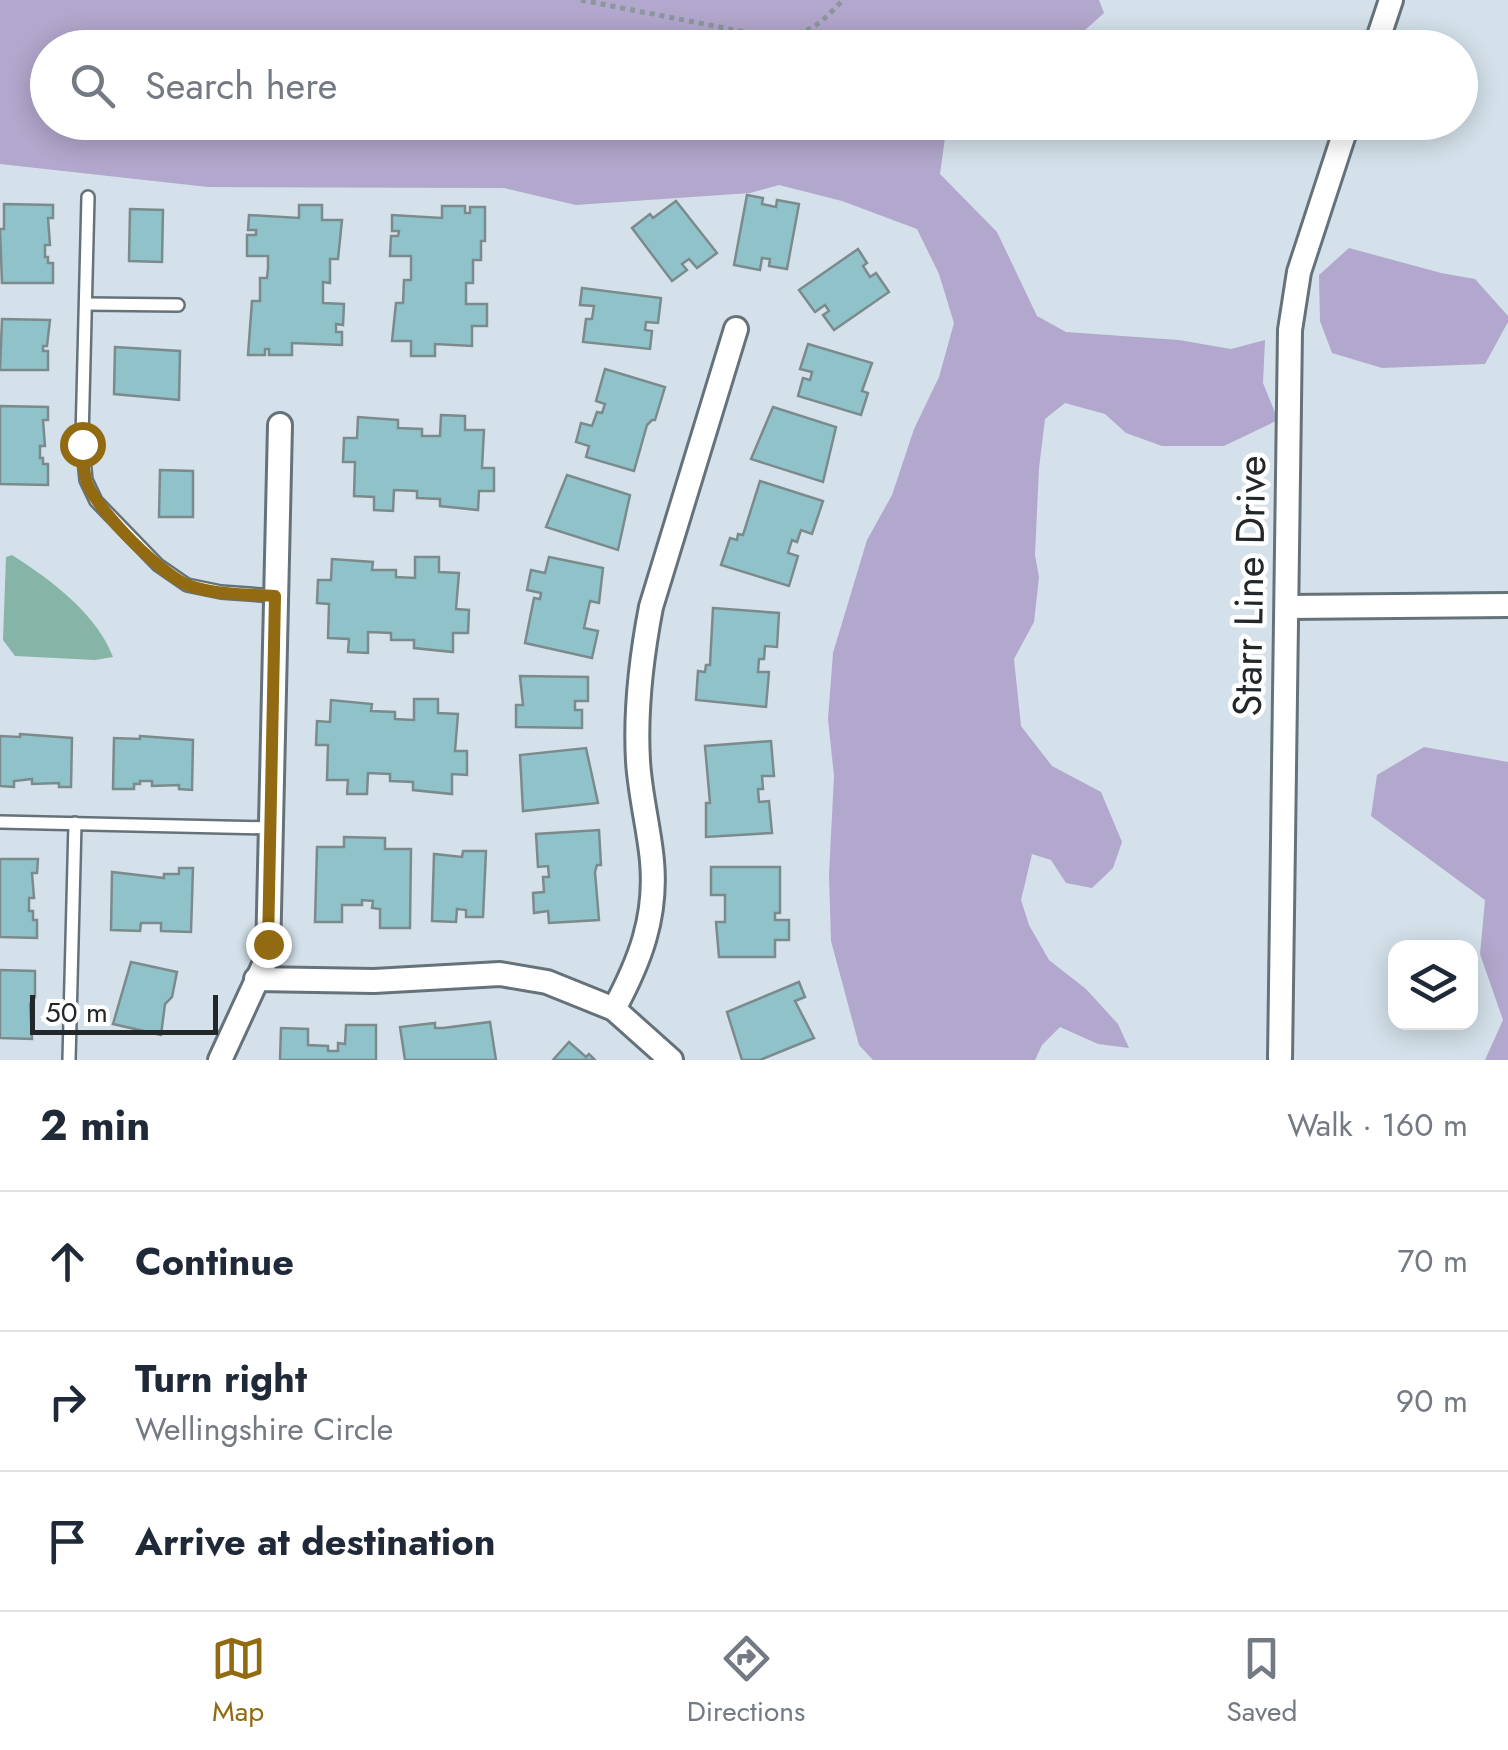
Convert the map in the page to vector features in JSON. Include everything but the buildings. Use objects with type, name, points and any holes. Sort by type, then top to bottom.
[{"type":"street","points":[[1381,30],[1391,0]]},
{"type":"street","name":"Starr Line Drive","points":[[1280,1060],[1290,330],[1294,291],[1342,140]]},
{"type":"street","points":[[614,1009],[638,963],[652,905],[652,863],[638,766],[636,718],[642,654],[651,607],[736,328]]},
{"type":"street","points":[[220,1060],[268,956],[280,425]]},
{"type":"street","points":[[1288,607],[1508,605]]},
{"type":"street","points":[[256,978],[374,981],[500,974],[559,985],[614,1009],[670,1060]]},
{"type":"lane","points":[[88,196],[82,444],[86,480],[96,501],[158,564],[187,585],[275,596]]},
{"type":"lane","points":[[86,304],[178,305]]},
{"type":"lane","points":[[0,822],[271,828]]},
{"type":"lane","points":[[70,1060],[75,823]]},
{"type":"path","points":[[581,0],[735,30]]},
{"type":"path","points":[[809,30],[844,0]]},
{"type":"shaded area","points":[[0,0],[1099,0],[1104,13],[1085,30],[30,30],[30,140],[945,140],[940,174],[997,232],[1037,316],[1066,332],[1179,340],[1231,349],[1265,340],[1263,383],[1278,420],[1224,446],[1162,446],[1126,433],[1105,414],[1065,403],[1045,419],[1039,468],[1035,555],[1039,577],[1034,622],[1014,659],[1021,726],[1052,766],[1101,792],[1122,842],[1113,868],[1092,888],[1066,883],[1051,860],[1032,854],[1021,900],[1029,925],[1049,960],[1086,989],[1118,1024],[1129,1048],[1098,1044],[1060,1027],[1042,1045],[1035,1060],[873,1060],[859,1045],[831,941],[829,875],[834,776],[828,719],[833,653],[867,540],[892,495],[914,429],[939,377],[954,323],[939,274],[917,229],[842,201],[779,185],[750,193],[576,205],[504,188],[208,187],[0,164]]},
{"type":"shaded area","points":[[1349,248],[1475,279],[1508,316],[1485,364],[1382,368],[1332,353],[1320,321],[1319,275]]},
{"type":"shaded area","points":[[12,555],[84,612],[113,657],[95,660],[15,656],[3,640],[6,557]]},
{"type":"shaded area","points":[[1424,747],[1508,762],[1508,1060],[1485,1060],[1503,1020],[1480,954],[1485,900],[1371,816],[1377,775]]},
{"type":"route","points":[[82,444],[86,480],[96,501],[158,564],[187,585],[275,596],[268,944]]}]
